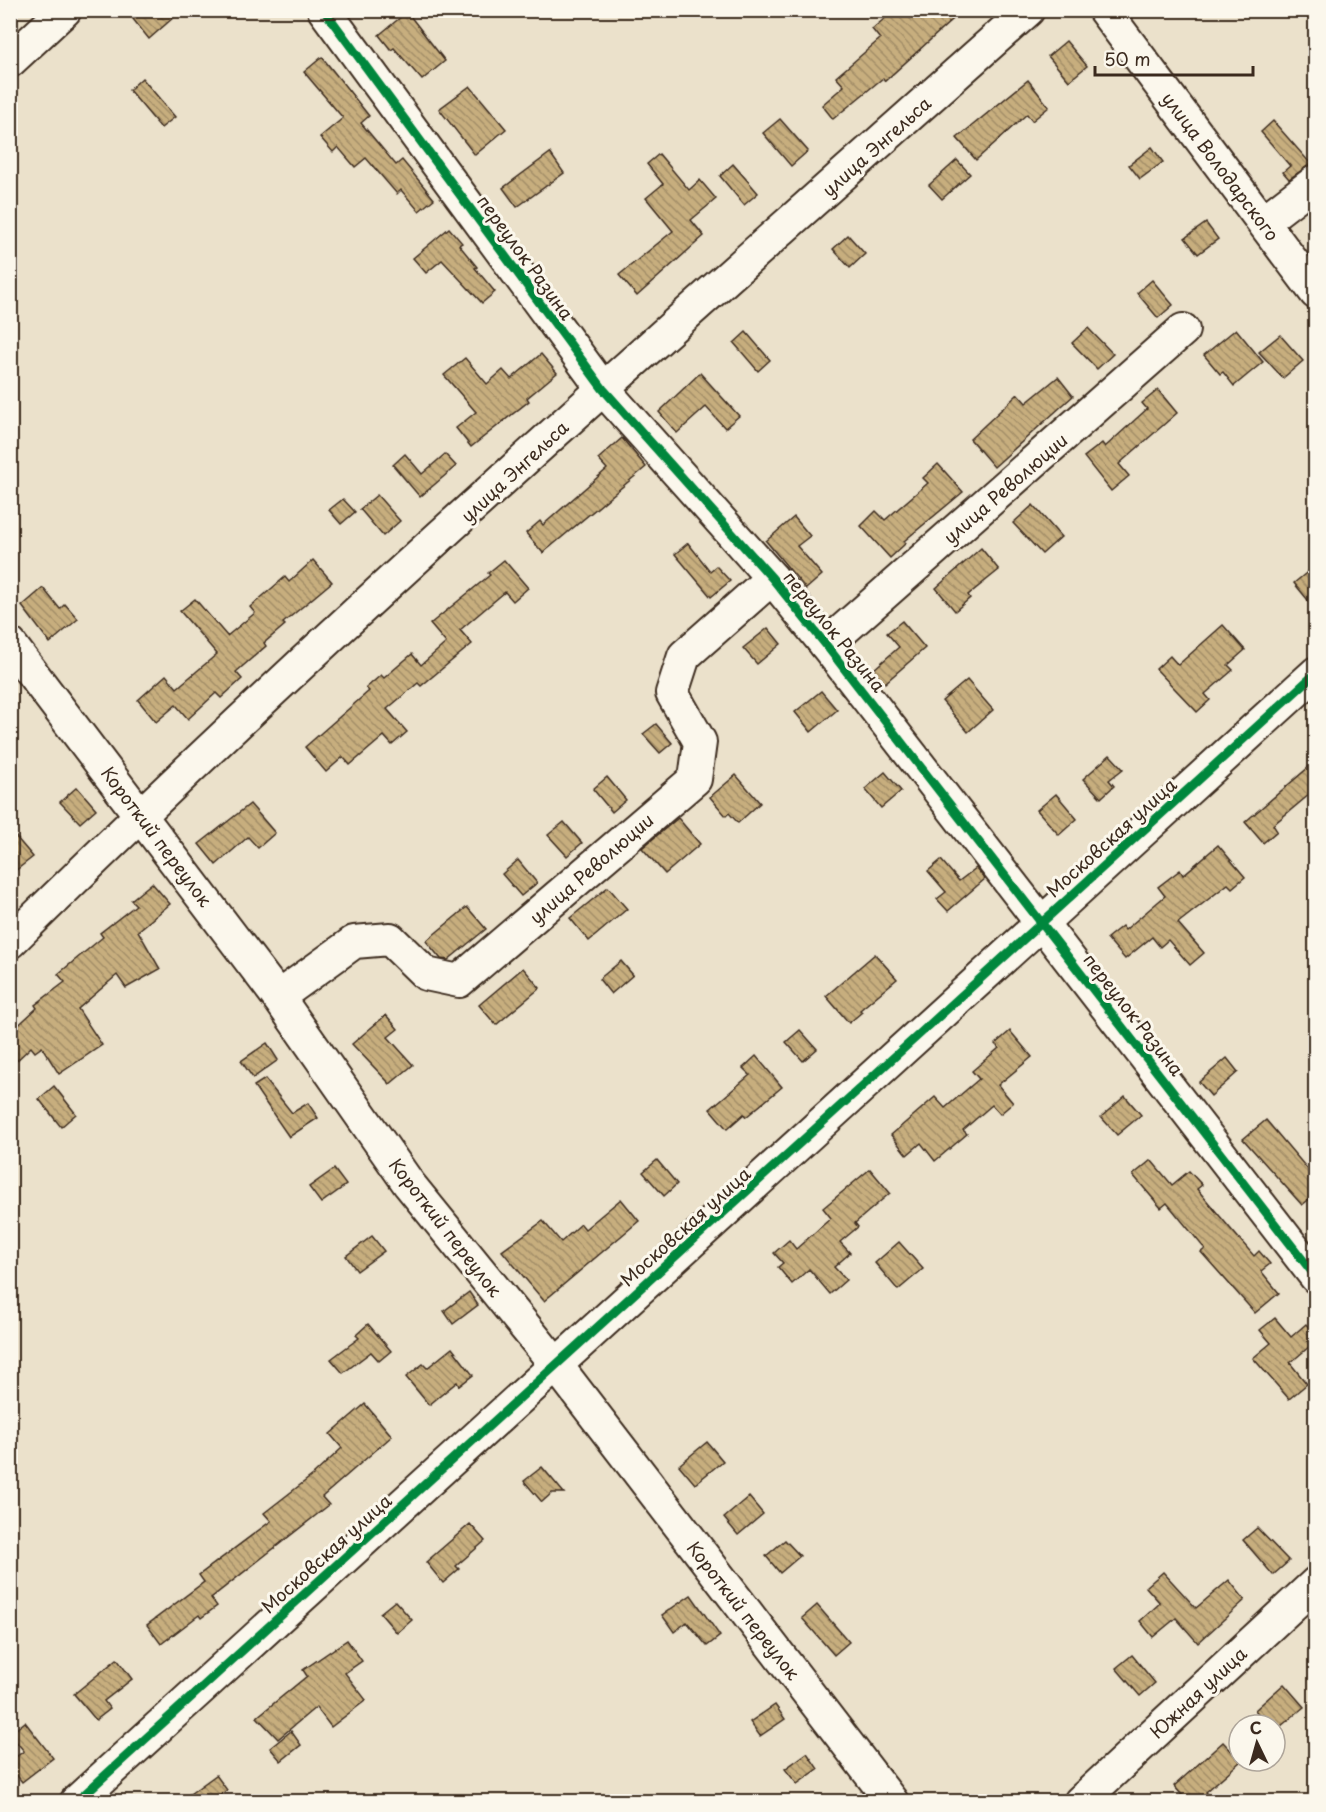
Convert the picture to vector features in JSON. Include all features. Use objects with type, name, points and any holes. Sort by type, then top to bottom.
[{"type":"street","points":[[10,61],[64,10]]},
{"type":"street","name":"переулок Разина","points":[[324,10],[603,389],[772,578],[826,645],[1316,1277]]},
{"type":"street","name":"улица Энгельса","points":[[10,942],[140,814],[603,389],[1028,10]]},
{"type":"street","name":"улица Володарского","points":[[1104,10],[1316,293]]},
{"type":"street","points":[[1264,221],[1316,181]]},
{"type":"street","name":"улица Революции","points":[[826,645],[1183,330]]},
{"type":"street","name":"улица Революции","points":[[278,997],[354,942],[390,939],[426,974],[459,981],[695,779],[700,742],[672,693],[684,656],[772,578]]},
{"type":"street","name":"Короткий переулок","points":[[10,644],[278,997],[409,1184],[557,1366],[892,1802]]},
{"type":"street","name":"Московская улица","points":[[76,1802],[1316,673]]},
{"type":"street","name":"Южная улица","points":[[1080,1802],[1316,1582]]},
{"type":"building","points":[[143,10],[182,10],[149,39],[133,19]]},
{"type":"building","points":[[895,10],[963,10],[885,81],[883,78],[833,119],[822,105],[844,86],[836,77],[880,39],[872,29]]},
{"type":"building","points":[[407,12],[445,61],[422,80],[394,48],[391,50],[379,35]]},
{"type":"building","points":[[1066,41],[1087,66],[1069,81],[1048,56]]},
{"type":"building","points":[[322,57],[369,116],[361,123],[396,165],[402,160],[434,199],[419,211],[401,190],[397,194],[366,158],[355,167],[338,147],[333,152],[320,137],[343,118],[304,72]]},
{"type":"building","points":[[142,78],[175,117],[161,128],[129,90]]},
{"type":"building","points":[[1028,80],[1049,107],[1032,121],[1027,114],[976,160],[957,138]]},
{"type":"building","points":[[470,86],[506,129],[475,155],[439,109]]},
{"type":"building","points":[[780,119],[808,151],[791,166],[763,133]]},
{"type":"building","points":[[1273,121],[1311,164],[1289,179],[1283,172],[1290,166],[1261,132]]},
{"type":"building","points":[[1152,147],[1163,162],[1140,179],[1129,165]]},
{"type":"building","points":[[550,153],[564,173],[517,207],[503,188]]},
{"type":"building","points":[[659,154],[689,190],[700,180],[716,199],[691,220],[704,236],[637,296],[619,275],[673,231],[646,198],[663,184],[647,164]]},
{"type":"building","points":[[957,160],[970,174],[942,199],[929,185]]},
{"type":"building","points":[[733,164],[758,193],[744,205],[720,176]]},
{"type":"building","points":[[1206,223],[1218,239],[1198,254],[1185,238]]},
{"type":"building","points":[[449,228],[462,243],[459,245],[477,267],[475,268],[495,292],[482,303],[442,260],[426,273],[413,258]]},
{"type":"building","points":[[848,235],[865,254],[850,268],[833,249]]},
{"type":"building","points":[[1152,280],[1173,305],[1158,318],[1137,293]]},
{"type":"building","points":[[1088,328],[1113,354],[1097,369],[1072,343]]},
{"type":"building","points":[[1236,329],[1263,362],[1234,386],[1223,372],[1220,374],[1204,355]]},
{"type":"building","points":[[746,332],[770,360],[758,371],[734,343]]},
{"type":"building","points":[[1280,335],[1303,361],[1283,378],[1259,352]]},
{"type":"building","points":[[541,354],[557,373],[527,398],[529,401],[471,447],[456,428],[476,412],[444,375],[465,358],[487,384],[503,370],[511,379]]},
{"type":"building","points":[[700,373],[739,416],[725,428],[706,407],[677,433],[659,412]]},
{"type":"building","points":[[1058,377],[1073,396],[994,467],[970,439],[1018,394],[1026,403]]},
{"type":"building","points":[[1158,390],[1177,413],[1119,464],[1129,476],[1111,491],[1084,457],[1102,443],[1105,447],[1147,409],[1142,403]]},
{"type":"building","points":[[622,438],[646,467],[543,553],[526,533],[540,521],[543,525],[607,469],[598,459]]},
{"type":"building","points":[[405,454],[422,474],[445,454],[456,466],[420,497],[393,465]]},
{"type":"building","points":[[938,464],[963,492],[904,541],[906,543],[890,558],[861,526],[876,511],[885,520],[928,483],[923,478]]},
{"type":"building","points":[[377,495],[400,521],[383,536],[360,509]]},
{"type":"building","points":[[343,499],[355,512],[341,524],[329,510]]},
{"type":"building","points":[[1033,505],[1061,537],[1042,554],[1013,523]]},
{"type":"building","points":[[794,517],[810,536],[797,546],[822,575],[806,589],[766,541]]},
{"type":"building","points":[[688,543],[710,571],[716,566],[730,581],[711,597],[675,554]]},
{"type":"building","points":[[981,548],[999,570],[968,595],[970,598],[955,611],[936,588]]},
{"type":"building","points":[[313,560],[332,582],[283,623],[285,625],[264,643],[266,646],[236,672],[242,679],[221,698],[216,693],[188,719],[176,705],[156,722],[138,700],[166,675],[177,688],[217,654],[180,611],[195,599],[227,636],[255,613],[250,607],[285,577],[289,582]]},
{"type":"building","points":[[504,560],[528,588],[513,601],[505,592],[460,630],[472,644],[421,686],[418,683],[387,709],[407,732],[392,745],[384,736],[350,765],[343,757],[326,772],[305,747],[369,691],[366,688],[381,675],[384,678],[412,654],[421,665],[446,643],[430,624],[490,575],[488,573]]},
{"type":"building","points":[[1316,565],[1316,610],[1294,583]]},
{"type":"building","points":[[43,588],[60,609],[65,604],[78,619],[50,643],[22,606]]},
{"type":"building","points":[[902,621],[925,648],[885,683],[873,670],[899,647],[887,633]]},
{"type":"building","points":[[1223,625],[1245,650],[1228,665],[1233,670],[1205,694],[1210,700],[1197,712],[1156,669],[1170,656],[1178,665]]},
{"type":"building","points":[[768,628],[781,644],[757,664],[743,648]]},
{"type":"building","points":[[967,680],[993,710],[968,732],[942,701]]},
{"type":"building","points":[[821,691],[837,710],[811,732],[795,712]]},
{"type":"building","points":[[656,724],[672,743],[660,753],[643,734]]},
{"type":"building","points":[[1110,755],[1123,769],[1109,780],[1114,786],[1101,798],[1083,779]]},
{"type":"building","points":[[1316,761],[1316,789],[1273,825],[1277,831],[1263,843],[1245,822]]},
{"type":"building","points":[[885,772],[901,791],[881,808],[865,789]]},
{"type":"building","points":[[736,775],[760,803],[738,823],[729,813],[726,816],[710,797]]},
{"type":"building","points":[[607,777],[626,800],[612,812],[593,789]]},
{"type":"building","points":[[77,787],[96,809],[80,823],[60,802]]},
{"type":"building","points":[[1056,794],[1077,819],[1059,835],[1037,810]]},
{"type":"building","points":[[250,804],[275,833],[258,848],[248,837],[216,865],[199,844]]},
{"type":"building","points":[[678,818],[700,844],[665,874],[642,848]]},
{"type":"building","points":[[564,822],[582,843],[567,856],[548,835]]},
{"type":"building","points":[[10,830],[33,857],[10,875]]},
{"type":"building","points":[[1218,845],[1245,877],[1232,888],[1228,884],[1178,923],[1204,953],[1190,965],[1168,940],[1160,947],[1152,937],[1125,959],[1107,938],[1122,926],[1125,930],[1165,896],[1158,887],[1180,870],[1183,875]]},
{"type":"building","points":[[518,860],[537,883],[521,896],[502,874]]},
{"type":"building","points":[[941,860],[959,881],[976,868],[985,879],[948,911],[937,899],[946,892],[928,871]]},
{"type":"building","points":[[152,883],[170,904],[138,931],[160,969],[126,988],[117,975],[78,1009],[102,1045],[59,1074],[42,1047],[35,1052],[31,1047],[10,1067],[11,1032],[37,1008],[35,1005],[65,982],[58,974],[103,937],[100,933],[136,905],[131,900]]},
{"type":"building","points":[[608,887],[627,909],[589,941],[570,918]]},
{"type":"building","points":[[467,907],[486,929],[448,960],[441,959],[426,941]]},
{"type":"building","points":[[875,954],[897,979],[860,1010],[862,1012],[849,1023],[826,996]]},
{"type":"building","points":[[621,961],[633,975],[611,994],[599,979]]},
{"type":"building","points":[[523,968],[540,988],[496,1025],[479,1005]]},
{"type":"building","points":[[386,1015],[398,1029],[388,1037],[413,1065],[390,1084],[352,1044]]},
{"type":"building","points":[[800,1030],[817,1049],[803,1061],[786,1042]]},
{"type":"building","points":[[1010,1031],[1032,1057],[998,1085],[1013,1103],[1000,1114],[992,1105],[963,1130],[967,1134],[935,1161],[921,1143],[907,1155],[891,1135],[935,1097],[945,1108],[979,1079],[972,1071],[999,1048],[995,1044]]},
{"type":"building","points":[[267,1043],[278,1060],[253,1078],[241,1061]]},
{"type":"building","points":[[756,1056],[782,1087],[746,1117],[744,1114],[727,1129],[710,1109],[750,1075],[743,1068]]},
{"type":"building","points":[[1227,1058],[1238,1072],[1211,1096],[1199,1082]]},
{"type":"building","points":[[265,1079],[292,1113],[308,1103],[318,1118],[289,1137],[254,1086]]},
{"type":"building","points":[[54,1086],[76,1114],[61,1127],[39,1099]]},
{"type":"building","points":[[1125,1096],[1141,1115],[1117,1135],[1101,1117]]},
{"type":"building","points":[[1266,1120],[1316,1179],[1316,1194],[1302,1205],[1243,1139]]},
{"type":"building","points":[[657,1160],[677,1184],[664,1196],[643,1172]]},
{"type":"building","points":[[1151,1160],[1172,1185],[1189,1171],[1202,1185],[1197,1189],[1254,1256],[1259,1251],[1270,1264],[1261,1271],[1279,1293],[1255,1313],[1201,1252],[1205,1249],[1167,1203],[1161,1208],[1133,1175]]},
{"type":"building","points":[[334,1169],[346,1185],[321,1203],[309,1187]]},
{"type":"building","points":[[870,1169],[890,1193],[855,1223],[858,1227],[840,1242],[850,1253],[834,1267],[846,1280],[830,1294],[809,1269],[792,1284],[778,1267],[783,1263],[774,1253],[789,1240],[796,1249],[831,1218],[823,1208]]},
{"type":"building","points":[[621,1199],[639,1221],[544,1301],[502,1251],[543,1221],[561,1242],[581,1224],[585,1229]]},
{"type":"building","points":[[372,1236],[384,1251],[357,1271],[346,1256]]},
{"type":"building","points":[[899,1242],[923,1269],[898,1290],[875,1263]]},
{"type":"building","points":[[469,1292],[478,1305],[453,1324],[444,1311]]},
{"type":"building","points":[[1275,1318],[1291,1337],[1306,1324],[1316,1336],[1316,1341],[1290,1363],[1307,1384],[1289,1399],[1253,1358],[1271,1343],[1260,1330]]},
{"type":"building","points":[[368,1324],[391,1351],[379,1361],[371,1352],[343,1373],[331,1359],[359,1338],[356,1335]]},
{"type":"building","points":[[452,1348],[473,1375],[459,1386],[457,1382],[429,1405],[406,1377],[423,1364],[427,1368]]},
{"type":"building","points":[[365,1404],[392,1436],[322,1497],[329,1505],[211,1598],[217,1606],[201,1618],[199,1615],[161,1644],[147,1625],[204,1582],[199,1575],[271,1521],[264,1513],[313,1475],[342,1448],[330,1434]]},
{"type":"building","points":[[707,1442],[723,1461],[695,1484],[679,1465]]},
{"type":"building","points":[[542,1467],[564,1493],[552,1493],[542,1502],[524,1481]]},
{"type":"building","points":[[749,1497],[763,1514],[738,1535],[724,1518]]},
{"type":"building","points":[[470,1524],[485,1541],[456,1566],[459,1569],[443,1583],[426,1562]]},
{"type":"building","points":[[1257,1528],[1289,1561],[1273,1575],[1243,1540]]},
{"type":"building","points":[[785,1540],[800,1556],[780,1573],[766,1556]]},
{"type":"building","points":[[1163,1572],[1196,1608],[1229,1580],[1245,1600],[1198,1643],[1176,1618],[1153,1637],[1140,1621],[1160,1603],[1146,1587]]},
{"type":"building","points":[[691,1595],[720,1636],[707,1646],[687,1622],[674,1632],[662,1615]]},
{"type":"building","points":[[395,1601],[412,1620],[397,1633],[380,1613]]},
{"type":"building","points":[[817,1605],[849,1642],[834,1655],[802,1618]]},
{"type":"building","points":[[347,1640],[362,1661],[345,1673],[366,1700],[331,1727],[316,1707],[278,1739],[257,1717],[307,1676],[303,1670]]},
{"type":"building","points":[[1132,1655],[1155,1683],[1140,1696],[1116,1668]]},
{"type":"building","points":[[117,1659],[132,1679],[104,1701],[110,1709],[96,1720],[74,1694]]},
{"type":"building","points":[[1284,1684],[1304,1707],[1287,1721],[1287,1713],[1258,1713],[1255,1710]]},
{"type":"building","points":[[775,1705],[785,1719],[760,1736],[750,1722]]},
{"type":"building","points":[[25,1722],[53,1758],[22,1782],[10,1767],[10,1761],[24,1751],[10,1734]]},
{"type":"building","points":[[291,1731],[301,1745],[281,1761],[270,1748]]},
{"type":"building","points":[[1223,1742],[1227,1746],[1227,1773],[1206,1792],[1215,1802],[1188,1802],[1174,1786]]},
{"type":"building","points":[[807,1753],[818,1769],[797,1784],[785,1769]]},
{"type":"building","points":[[216,1775],[227,1790],[211,1802],[179,1802]]},
{"type":"cycle path","points":[[324,10],[603,389],[772,578],[826,645],[1316,1277]]},
{"type":"cycle path","points":[[76,1802],[1316,673]]}]
